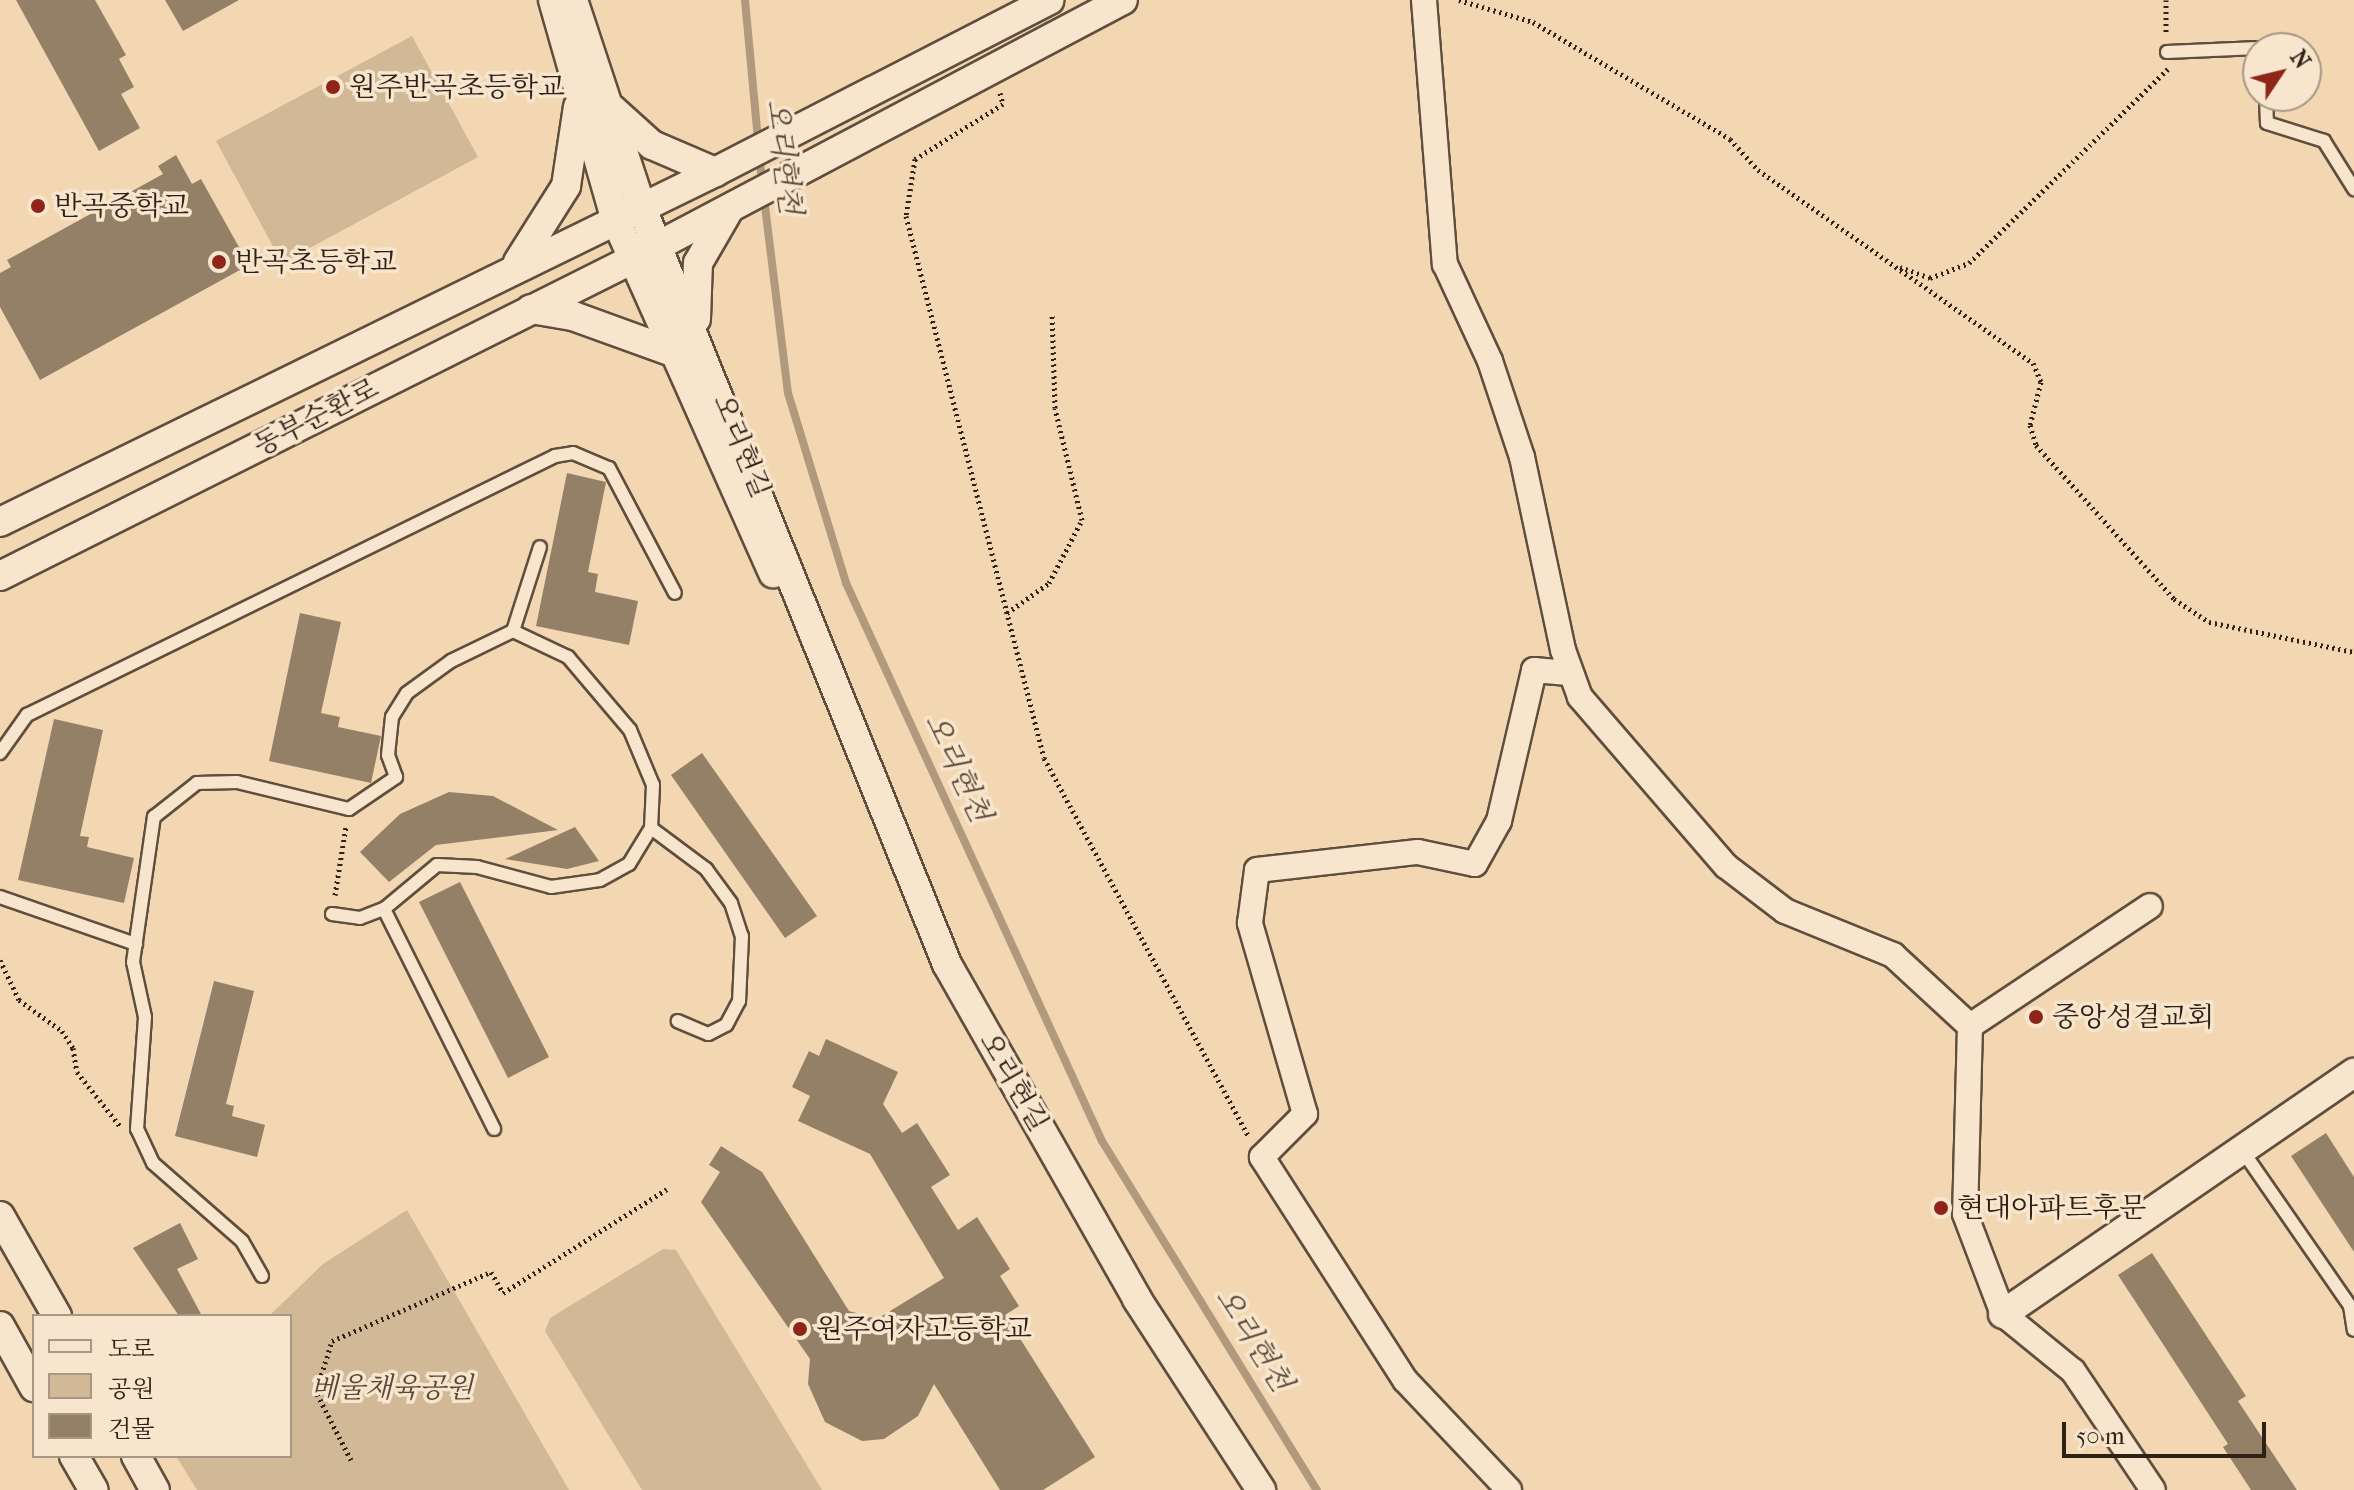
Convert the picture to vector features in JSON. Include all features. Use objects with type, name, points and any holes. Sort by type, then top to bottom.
[{"type":"street","points":[[553,0],[591,98],[641,206],[715,172],[1049,0]]},
{"type":"street","points":[[573,0],[615,218]]},
{"type":"street","points":[[659,246],[1123,0]]},
{"type":"street","points":[[1424,0],[1445,264],[1490,361],[1522,457],[1571,673],[1580,697],[1726,866],[1785,911],[1893,955],[1970,1026],[1965,1214],[2003,1314],[2073,1371],[2153,1490]]},
{"type":"street","points":[[591,98],[629,130],[681,162],[715,172]]},
{"type":"street","points":[[512,270],[538,238],[566,186],[591,98]]},
{"type":"street","name":"동부순환로","points":[[0,522],[641,206]]},
{"type":"street","name":"오리현길","points":[[641,206],[696,331],[808,612],[816,650],[947,964],[1137,1299],[1251,1487]]},
{"type":"street","points":[[696,331],[698,263],[732,207]]},
{"type":"street","name":"오리현길","points":[[615,218],[796,623],[816,650]]},
{"type":"street","name":"동부순환로","points":[[0,576],[659,246]]},
{"type":"street","points":[[531,309],[581,318],[675,353]]},
{"type":"street","points":[[1509,1490],[1405,1380],[1262,1157],[1305,1114],[1250,923],[1257,870],[1418,852],[1475,864],[1499,821],[1534,670],[1571,673]]},
{"type":"street","points":[[1970,1026],[2150,906]]},
{"type":"street","points":[[2003,1314],[2354,1073]]},
{"type":"street","points":[[0,1216],[56,1314]]},
{"type":"street","points":[[0,1326],[32,1383]]},
{"type":"street","points":[[75,1458],[94,1490]]},
{"type":"street","points":[[137,1458],[155,1490]]},
{"type":"lane","points":[[2167,52],[2242,49]]},
{"type":"lane","points":[[2267,112],[2267,123],[2324,141],[2354,189]]},
{"type":"lane","points":[[0,753],[27,715],[555,456],[573,453],[609,468],[675,593]]},
{"type":"lane","points":[[262,1276],[242,1241],[153,1163],[137,1129],[145,1017],[136,944],[154,817],[171,799],[197,783],[237,782],[349,809],[396,777],[388,755],[392,717],[407,693],[451,661],[513,631],[540,547]]},
{"type":"lane","points":[[332,914],[360,918],[384,909],[437,865],[477,867],[551,887],[600,880],[629,864],[651,828],[653,785],[630,730],[568,657],[513,631]]},
{"type":"lane","points":[[651,828],[706,869],[731,903],[742,936],[739,1001],[726,1025],[708,1034],[678,1021]]},
{"type":"lane","points":[[0,897],[136,944]]},
{"type":"lane","points":[[384,909],[494,1129]]},
{"type":"lane","points":[[2242,1150],[2350,1306],[2354,1330]]},
{"type":"path","points":[[1459,0],[1533,22],[1730,139],[1758,170],[2033,363],[2041,382],[2030,425],[2036,445],[2174,599],[2209,622],[2354,652]]},
{"type":"path","points":[[987,74],[1003,104],[915,159],[906,216],[1044,758],[1262,1157]]},
{"type":"path","points":[[1890,263],[1930,278],[1969,263],[2168,75]]},
{"type":"path","points":[[1007,613],[1049,583],[1082,520],[1055,408],[1052,314]]},
{"type":"path","points":[[332,914],[349,809]]},
{"type":"path","points":[[0,960],[19,1000],[73,1048],[77,1072],[97,1104],[119,1126],[137,1129]]},
{"type":"path","points":[[351,1460],[316,1392],[332,1341],[491,1272],[503,1293],[667,1189]]},
{"type":"green space","points":[[412,36],[478,157],[282,263],[216,141]]},
{"type":"green space","name":"베울채육공원","points":[[407,1210],[569,1490],[197,1490],[177,1458],[292,1458],[292,1314],[271,1314],[323,1264]]},
{"type":"green space","points":[[663,1249],[676,1250],[822,1490],[642,1490],[545,1331],[550,1318]]},
{"type":"building","points":[[16,0],[95,0],[126,55],[119,59],[134,87],[121,94],[140,128],[99,151]]},
{"type":"building","points":[[165,0],[239,0],[183,31]]},
{"type":"building","points":[[176,155],[192,184],[201,179],[249,265],[40,380],[0,307],[0,273],[11,267],[7,260],[163,174],[158,166]]},
{"type":"building","points":[[567,473],[606,482],[588,572],[598,574],[595,592],[638,601],[629,645],[536,626]]},
{"type":"building","points":[[300,613],[341,622],[321,713],[340,717],[338,727],[381,736],[371,783],[269,761]]},
{"type":"building","points":[[54,719],[103,730],[80,836],[89,837],[87,847],[134,858],[124,903],[18,880]]},
{"type":"building","points":[[702,753],[817,916],[785,938],[671,775]]},
{"type":"building","points":[[449,792],[493,796],[558,830],[436,845],[389,882],[360,852],[400,814]]},
{"type":"building","points":[[575,827],[599,861],[567,869],[505,859]]},
{"type":"building","points":[[460,882],[549,1057],[508,1078],[419,902]]},
{"type":"building","points":[[214,981],[254,991],[226,1104],[234,1106],[232,1116],[265,1125],[257,1157],[175,1136]]},
{"type":"building","name":"원주여자고등학교","points":[[826,1039],[898,1072],[883,1104],[902,1133],[917,1123],[950,1175],[931,1187],[958,1230],[977,1217],[1010,1269],[1000,1276],[1019,1306],[1005,1315],[1095,1457],[1043,1490],[1000,1490],[934,1384],[918,1416],[884,1439],[862,1441],[825,1422],[808,1384],[810,1359],[701,1202],[720,1172],[709,1165],[721,1146],[762,1172],[849,1311],[877,1319],[944,1278],[870,1154],[798,1121],[810,1096],[792,1087],[809,1051],[819,1056]]},
{"type":"building","points":[[2326,1133],[2354,1177],[2354,1252],[2291,1156]]},
{"type":"building","points":[[180,1223],[198,1259],[177,1269],[201,1314],[178,1314],[133,1248]]},
{"type":"building","points":[[2152,1253],[2246,1396],[2238,1401],[2297,1490],[2251,1490],[2223,1447],[2228,1444],[2118,1275]]},
{"type":"waterway","name":"오리현천","points":[[745,0],[762,184]]},
{"type":"waterway","name":"오리현천","points":[[764,198],[788,393],[846,583],[1102,1141],[1317,1490]]},
{"type":"place","name":"원주반곡초등학교","points":[[333,87]]},
{"type":"place","name":"반곡중학교","points":[[38,206]]},
{"type":"place","name":"반곡초등학교","points":[[219,262]]},
{"type":"place","name":"중앙성결교회","points":[[2036,1017]]},
{"type":"place","name":"현대아파트후문","points":[[1941,1208]]},
{"type":"place","name":"원주여자고등학교","points":[[800,1329]]}]
